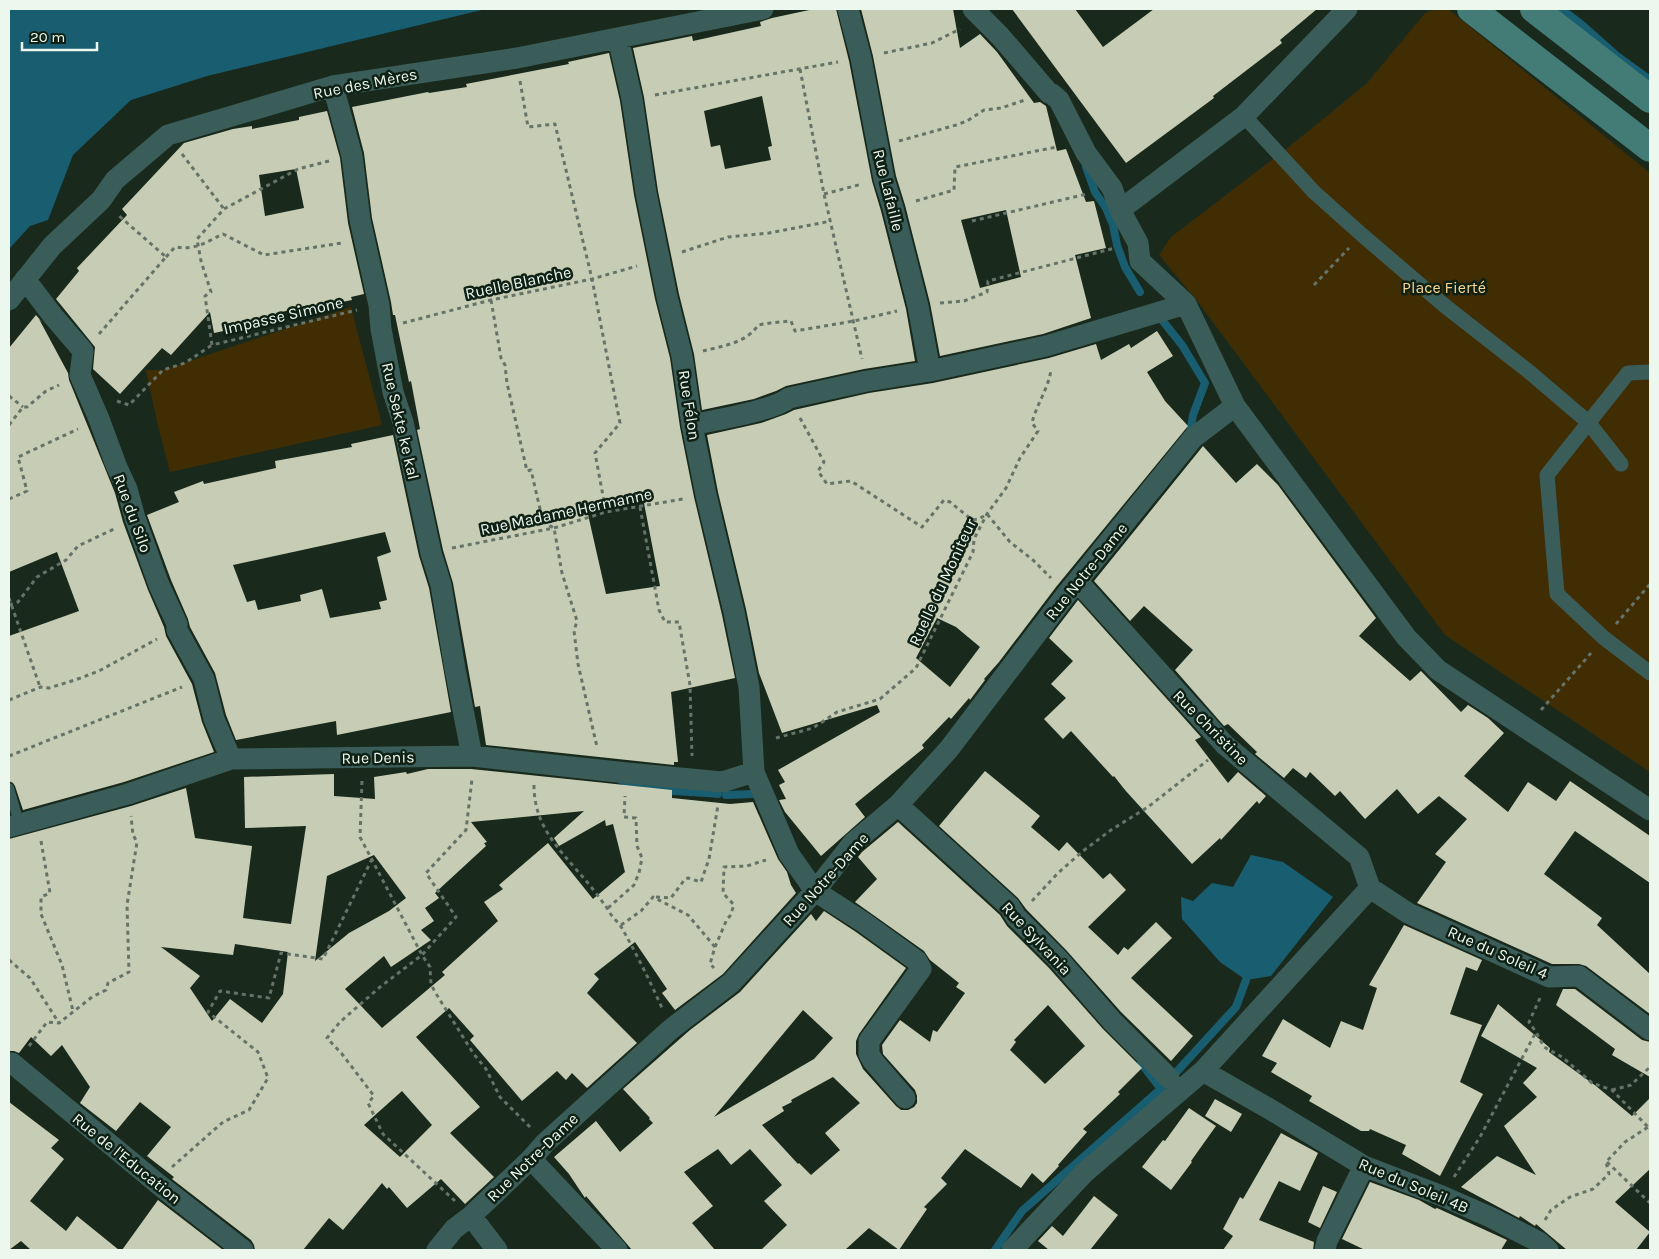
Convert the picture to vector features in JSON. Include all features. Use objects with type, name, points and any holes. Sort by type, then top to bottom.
[{"type":"main road","points":[[1471,9],[1650,148]]},
{"type":"main road","points":[[1534,9],[1650,99]]},
{"type":"street","name":"Rue des Mères","points":[[9,300],[52,246],[101,200],[115,180],[168,135],[333,86],[517,58],[763,9]]},
{"type":"street","name":"Rue Lafaille","points":[[848,9],[861,58],[884,179],[894,208],[918,306],[930,371]]},
{"type":"street","points":[[1120,210],[1244,116],[1347,9]]},
{"type":"street","points":[[977,13],[1000,36],[1049,93],[1059,100],[1086,153],[1112,188],[1120,210],[1138,243],[1140,261],[1186,304],[1235,406],[1406,636],[1438,670],[1650,810]]},
{"type":"street","name":"Rue Félon","points":[[618,38],[632,99],[646,193],[682,356],[692,425],[706,495],[734,612],[749,687],[754,772]]},
{"type":"street","name":"Rue Sekte ke kal","points":[[333,86],[352,156],[360,220],[380,305],[381,329],[393,392],[403,422],[431,553],[441,585],[472,756]]},
{"type":"street","points":[[1244,116],[1314,192],[1361,234],[1445,306],[1527,370],[1588,422],[1621,464]]},
{"type":"street","points":[[25,279],[53,316],[84,351],[83,383]]},
{"type":"street","points":[[692,425],[760,410],[784,402],[789,398],[1046,346],[1186,304]]},
{"type":"street","points":[[1650,372],[1628,373],[1547,475],[1558,594],[1604,638],[1650,673]]},
{"type":"street","name":"Rue du Silo","points":[[83,383],[127,489],[135,518],[159,584],[178,630],[204,679],[214,719],[231,759]]},
{"type":"street","name":"Rue Notre-Dame","points":[[436,1250],[454,1229],[471,1216],[531,1160],[545,1143],[671,1029],[731,983],[815,891],[853,843],[898,805],[949,749],[1072,589],[1193,438],[1235,406]]},
{"type":"street","name":"Rue Christine","points":[[1072,589],[1225,745],[1359,857],[1370,888]]},
{"type":"street","name":"Rue Denis","points":[[22,823],[128,794],[231,759],[472,756],[627,774],[722,782],[754,772]]},
{"type":"street","points":[[754,772],[789,854],[815,891],[863,922],[917,961],[921,968],[869,1041],[868,1054],[905,1098]]},
{"type":"street","name":"Rue Sylvania","points":[[898,805],[1010,908],[1016,917],[1058,959],[1112,1021],[1169,1078]]},
{"type":"street","points":[[1012,1250],[1084,1173],[1203,1071],[1370,888]]},
{"type":"street","name":"Rue du Soleil 4","points":[[1370,888],[1408,913],[1549,977],[1579,976],[1650,1030]]},
{"type":"street","name":"Rue de l'Education","points":[[12,1063],[158,1184],[243,1250]]},
{"type":"street","name":"Rue du Soleil 4B","points":[[1203,1071],[1364,1166],[1490,1217],[1543,1246]]},
{"type":"street","points":[[531,1160],[617,1250]]},
{"type":"street","points":[[1325,1250],[1327,1241],[1364,1166]]},
{"type":"street","points":[[471,1216],[497,1250]]},
{"type":"lane","points":[[9,788],[22,823]]},
{"type":"path","points":[[632,99],[861,58],[932,43],[948,36],[977,13]]},
{"type":"path","points":[[517,58],[528,127],[555,124],[592,279],[620,424],[595,453],[606,512]]},
{"type":"path","points":[[800,68],[824,194],[867,381]]},
{"type":"path","points":[[879,146],[956,125],[967,121],[984,110],[1001,108],[1049,93]]},
{"type":"path","points":[[168,135],[224,209]]},
{"type":"path","points":[[894,208],[954,190],[955,167],[1081,143]]},
{"type":"path","points":[[199,246],[197,240],[224,209],[298,169],[352,156]]},
{"type":"path","points":[[824,194],[884,179]]},
{"type":"path","points":[[972,221],[1112,188]]},
{"type":"path","points":[[101,200],[166,257]]},
{"type":"path","name":"Ruelle Blanche","points":[[381,329],[491,300],[592,279],[728,238],[769,233],[831,221]]},
{"type":"path","points":[[84,351],[176,247],[189,249],[223,234],[264,255],[365,240]]},
{"type":"path","points":[[1314,285],[1361,234]]},
{"type":"path","points":[[682,356],[738,342],[754,333],[758,326],[770,323],[791,321],[795,332],[918,306],[964,301],[987,292],[988,280],[1138,243]]},
{"type":"path","name":"Impasse Simone","points":[[199,246],[201,261],[210,292],[205,296],[212,345],[380,305]]},
{"type":"path","points":[[491,300],[501,358],[505,365],[507,383],[527,471],[531,470],[543,522],[554,528],[562,573],[577,621],[574,631],[578,664],[598,750],[598,770]]},
{"type":"path","points":[[9,424],[23,407],[27,407],[46,391],[83,383],[129,405],[163,370],[185,363],[212,345]]},
{"type":"path","name":"Ruelle du Moniteur","points":[[753,744],[813,728],[837,712],[880,699],[916,668],[973,552],[974,539],[1006,488],[1020,458],[1038,431],[1032,423],[1050,376],[1053,355],[1046,346]]},
{"type":"path","points":[[9,396],[23,407]]},
{"type":"path","points":[[789,398],[808,436],[824,462],[818,471],[827,484],[851,481],[922,528],[944,500],[950,502],[972,520],[979,519],[988,514],[1010,542],[1072,589]]},
{"type":"path","points":[[9,499],[27,492],[18,457],[99,419]]},
{"type":"path","name":"Rue Madame Hermanne","points":[[431,553],[554,528],[606,512],[706,495]]},
{"type":"path","points":[[640,507],[659,610],[664,622],[679,622],[690,685],[693,779]]},
{"type":"path","points":[[10,605],[18,602],[37,577],[66,560],[78,546],[135,518]]},
{"type":"path","points":[[1526,728],[1650,584]]},
{"type":"path","points":[[9,598],[40,687]]},
{"type":"path","points":[[9,700],[40,687],[49,688],[99,671],[169,632],[178,630]]},
{"type":"path","points":[[9,756],[204,679]]},
{"type":"path","points":[[1016,917],[1058,873],[1083,851],[1111,830],[1148,807],[1222,750],[1225,745]]},
{"type":"path","points":[[471,1216],[383,1134],[368,1103],[374,1096],[342,1054],[327,1038],[340,1022],[422,955],[456,917],[426,873],[466,830],[473,769],[472,756]]},
{"type":"path","points":[[362,758],[360,837],[430,967],[431,984],[435,992],[473,1053],[486,1069],[500,1097],[545,1143]]},
{"type":"path","points":[[534,762],[536,809],[546,832],[621,925],[671,1029]]},
{"type":"path","points":[[607,908],[634,885],[642,858],[637,846],[636,818],[624,817],[627,774]]},
{"type":"path","points":[[653,897],[671,898],[685,878],[701,882],[709,858],[722,782]]},
{"type":"path","points":[[12,1063],[21,1057],[47,1022],[59,1023],[92,997],[106,990],[108,983],[128,972],[127,905],[137,842],[133,835],[128,794]]},
{"type":"path","points":[[22,823],[46,861],[50,893],[41,897],[41,914],[62,965],[73,1011]]},
{"type":"path","points":[[731,983],[710,964],[715,947],[734,905],[723,893],[724,866],[747,866],[789,854]]},
{"type":"path","points":[[158,1184],[168,1169],[181,1160],[223,1122],[249,1110],[268,1078],[258,1052],[208,1012],[220,991],[269,998],[281,953],[323,959],[372,858]]},
{"type":"path","points":[[621,925],[641,911],[653,897]]},
{"type":"path","points":[[653,897],[688,915],[715,947]]},
{"type":"path","points":[[9,960],[30,978],[59,1023]]},
{"type":"path","points":[[1549,977],[1529,1022],[1544,1047],[1562,1057],[1592,1083],[1612,1090],[1649,1126],[1625,1142],[1606,1162]]},
{"type":"path","points":[[1442,1196],[1480,1137],[1536,1032]]},
{"type":"path","points":[[1612,1090],[1631,1085],[1650,1067]]},
{"type":"path","points":[[1606,1162],[1650,1203]]},
{"type":"path","points":[[1543,1246],[1541,1226],[1551,1210],[1570,1197],[1593,1189],[1608,1174],[1606,1162]]},
{"type":"green space","name":"Place Fierté","points":[[1448,9],[1650,173],[1650,772],[1445,635],[1198,302],[1159,255],[1171,237],[1290,146],[1366,84],[1426,12]]},
{"type":"green space","points":[[351,307],[382,425],[170,472],[146,370],[163,370]]},
{"type":"water","points":[[9,9],[486,9],[207,76],[131,100],[73,155],[48,220],[30,226],[9,249]]},
{"type":"water","points":[[1251,855],[1283,862],[1333,897],[1271,976],[1246,980],[1220,962],[1182,919],[1181,897],[1193,901],[1212,883],[1233,887]]},
{"type":"building","points":[[814,9],[836,9],[849,61],[872,181],[906,309],[915,361],[864,369],[786,386],[754,399],[702,410],[694,354],[679,294],[658,191],[644,97],[633,48],[692,36],[693,41],[761,26],[760,22]],"holes":[[[762,96],[772,146],[768,147],[771,160],[725,169],[720,145],[711,147],[704,111]]]},
{"type":"building","points":[[861,9],[953,9],[960,48],[980,34],[997,52],[1034,103],[1040,102],[1046,106],[1057,151],[1066,149],[1086,202],[1094,201],[1106,248],[1075,255],[1091,318],[1043,334],[940,356],[930,303],[896,176],[873,56]],"holes":[[[1006,210],[1021,277],[980,288],[961,220]]]},
{"type":"building","points":[[1012,9],[1075,9],[1103,47],[1154,9],[1317,9],[1280,40],[1282,43],[1213,96],[1214,98],[1126,163]]},
{"type":"building","points":[[609,53],[620,101],[634,195],[655,299],[670,358],[680,427],[694,497],[735,678],[671,692],[678,762],[674,762],[674,765],[486,745],[480,706],[475,707],[453,583],[443,550],[417,430],[420,429],[411,381],[409,382],[372,218],[364,153],[352,107],[428,92],[467,87],[466,84],[569,64],[568,62]],"holes":[[[643,498],[660,586],[606,594],[587,510]]]},
{"type":"building","points":[[327,111],[340,158],[348,223],[364,294],[351,297],[352,300],[276,313],[277,320],[214,333],[210,312],[171,355],[162,348],[120,394],[93,369],[95,347],[56,299],[79,271],[77,268],[127,215],[122,209],[184,143],[233,129],[252,126],[252,129],[299,120],[299,117]],"holes":[[[296,169],[304,208],[265,216],[259,175]]]},
{"type":"building","points":[[36,315],[42,322],[39,319],[68,373],[69,380],[115,493],[123,522],[166,636],[192,684],[202,722],[214,752],[124,782],[23,810],[15,786],[9,781],[9,636],[79,611],[57,552],[9,572],[9,348]]},
{"type":"building","points":[[1157,331],[1173,356],[1147,372],[1165,401],[1188,426],[1056,587],[984,679],[970,700],[969,698],[951,719],[949,717],[922,745],[924,748],[855,804],[865,817],[821,856],[785,812],[779,800],[786,799],[779,785],[785,782],[778,770],[880,712],[877,705],[782,733],[759,673],[707,435],[761,423],[794,410],[869,393],[933,383],[1049,358],[1096,344],[1101,360],[1129,344],[1131,348]],"holes":[[[937,618],[956,627],[980,647],[950,687],[916,658]]]},
{"type":"building","points":[[393,435],[419,556],[429,588],[451,712],[337,735],[336,721],[236,740],[226,715],[215,673],[190,627],[147,515],[179,502],[174,492],[203,481],[204,484],[276,468],[275,461],[352,447],[351,444]],"holes":[[[385,532],[391,552],[377,557],[387,600],[379,602],[381,609],[330,618],[322,589],[300,595],[301,601],[258,610],[255,600],[247,602],[233,565]]]},
{"type":"building","points":[[1203,446],[1236,483],[1257,464],[1278,485],[1376,618],[1359,636],[1410,681],[1421,671],[1461,712],[1468,705],[1488,718],[1504,733],[1464,776],[1508,812],[1528,782],[1556,801],[1570,781],[1650,836],[1650,883],[1575,831],[1544,874],[1602,918],[1597,925],[1650,974],[1650,1014],[1586,966],[1579,964],[1552,964],[1417,903],[1446,862],[1435,854],[1467,819],[1439,796],[1418,814],[1397,789],[1365,819],[1340,791],[1335,796],[1310,772],[1306,778],[1293,768],[1284,778],[1255,754],[1257,752],[1228,724],[1224,726],[1175,670],[1193,650],[1144,606],[1130,621],[1094,581]]},
{"type":"building","points":[[1078,600],[1201,737],[1195,740],[1228,783],[1238,772],[1266,796],[1259,804],[1257,801],[1221,840],[1220,838],[1192,864],[1114,776],[1071,731],[1063,739],[1044,719],[1066,698],[1051,684],[1073,661],[1049,638]]},
{"type":"building","points":[[428,769],[471,769],[672,790],[672,798],[730,804],[753,802],[778,859],[787,872],[796,893],[723,974],[675,1010],[662,993],[667,989],[635,942],[594,974],[599,979],[587,993],[637,1043],[587,1088],[572,1073],[566,1080],[557,1071],[522,1101],[470,1040],[474,1036],[449,1008],[416,1037],[480,1107],[450,1133],[494,1177],[465,1204],[441,1179],[407,1208],[389,1187],[387,1189],[382,1183],[343,1230],[329,1218],[303,1250],[255,1250],[251,1240],[172,1179],[174,1177],[147,1156],[171,1127],[140,1102],[116,1131],[80,1103],[90,1087],[62,1045],[51,1056],[31,1037],[19,1053],[9,1051],[9,839],[131,806],[186,788],[195,838],[252,846],[243,918],[291,924],[306,826],[245,828],[244,777],[334,774],[334,796],[375,799],[374,777],[406,772],[407,774]],"holes":[[[584,811],[554,838],[559,846],[605,820],[606,826],[613,824],[625,872],[593,899],[548,843],[499,885],[503,889],[484,902],[498,921],[442,972],[445,975],[382,1028],[345,989],[384,956],[391,967],[431,940],[421,930],[434,921],[425,908],[439,898],[435,893],[486,846],[484,843],[487,842],[471,822]],[[374,855],[406,898],[389,911],[349,933],[315,961],[327,876]],[[235,944],[288,952],[283,994],[262,1023],[230,999],[212,1021],[190,988],[200,976],[161,947],[233,955]],[[402,1091],[432,1125],[400,1157],[364,1125]]]},
{"type":"building","points":[[985,771],[1040,816],[1031,827],[1059,851],[1067,842],[1103,879],[1110,873],[1126,890],[1088,927],[1118,955],[1124,947],[1128,950],[1156,922],[1172,938],[1131,978],[1193,1036],[1171,1061],[1121,1012],[1018,898],[939,826]]},
{"type":"building","points":[[898,822],[1000,915],[1007,926],[1049,968],[1103,1029],[1142,1068],[1118,1092],[1120,1094],[1083,1129],[1087,1132],[1043,1183],[1032,1173],[1021,1188],[965,1149],[941,1178],[947,1184],[924,1207],[927,1209],[899,1250],[869,1228],[845,1250],[761,1250],[787,1225],[764,1201],[782,1185],[750,1149],[731,1165],[718,1149],[684,1172],[713,1206],[692,1223],[715,1250],[632,1250],[586,1196],[585,1198],[569,1174],[554,1157],[596,1121],[620,1152],[653,1123],[623,1089],[690,1030],[740,992],[811,914],[816,921],[824,911],[906,968],[859,1034],[856,1041],[856,1054],[863,1069],[896,1106],[901,1110],[908,1110],[917,1103],[915,1090],[883,1054],[882,1045],[900,1020],[930,1042],[933,1030],[937,1032],[965,993],[956,987],[959,983],[930,960],[924,951],[855,902],[877,879],[858,857]],"holes":[[[1048,1005],[1085,1046],[1045,1084],[1010,1050],[1016,1042],[1014,1040]],[[803,1010],[833,1038],[814,1059],[714,1117]],[[833,1077],[860,1103],[825,1133],[840,1150],[811,1175],[798,1164],[762,1125],[784,1111],[782,1107],[792,1102],[791,1100]]]},
{"type":"building","points":[[1404,925],[1482,960],[1477,971],[1466,967],[1450,1014],[1482,1025],[1460,1082],[1483,1094],[1440,1176],[1402,1154],[1406,1145],[1370,1129],[1369,1131],[1361,1131],[1309,1101],[1312,1096],[1271,1072],[1277,1063],[1262,1056],[1283,1019],[1330,1048],[1341,1021],[1363,1030],[1377,988],[1369,985]]},
{"type":"building","points":[[1563,989],[1575,989],[1642,1040],[1650,1042],[1650,1077],[1612,1055],[1615,1049],[1556,1005]]},
{"type":"building","points":[[1498,1004],[1550,1048],[1549,1052],[1596,1086],[1632,1116],[1650,1098],[1650,1169],[1615,1202],[1650,1232],[1636,1250],[1567,1250],[1536,1224],[1535,1226],[1520,1216],[1519,1218],[1461,1187],[1497,1156],[1536,1175],[1504,1126],[1537,1097],[1523,1083],[1537,1068],[1481,1036]]},
{"type":"building","points":[[1215,1099],[1242,1114],[1231,1132],[1205,1116]]},
{"type":"building","points":[[9,1102],[59,1140],[51,1148],[64,1159],[30,1201],[66,1231],[77,1216],[119,1250],[31,1250],[21,1241],[9,1250]]},
{"type":"building","points":[[1189,1108],[1216,1126],[1171,1190],[1142,1167],[1163,1140],[1165,1141]]},
{"type":"building","points":[[1281,1133],[1318,1153],[1300,1191],[1279,1181],[1259,1220],[1314,1242],[1313,1250],[1223,1250],[1233,1236],[1223,1229],[1240,1197],[1243,1199]]},
{"type":"building","points":[[1370,1182],[1419,1200],[1435,1209],[1437,1208],[1507,1240],[1501,1250],[1365,1250],[1342,1239]]},
{"type":"building","points":[[1323,1186],[1337,1192],[1320,1228],[1308,1222]]},
{"type":"building","points":[[1094,1196],[1118,1215],[1090,1250],[1049,1250],[1038,1241],[1052,1226],[1063,1236]]},
{"type":"building","points":[[158,1200],[223,1250],[122,1250]]},
{"type":"waterway","points":[[1561,9],[1617,56],[1650,80]]},
{"type":"waterway","points":[[1086,167],[1095,192],[1106,208],[1113,225],[1117,245],[1125,267],[1140,292]]},
{"type":"waterway","points":[[1158,315],[1182,345],[1205,383],[1193,415],[1190,434]]},
{"type":"waterway","points":[[621,780],[644,787],[669,791],[718,794]]},
{"type":"waterway","points":[[726,795],[752,794]]},
{"type":"waterway","points":[[1171,1078],[1236,1007],[1246,980]]},
{"type":"waterway","points":[[1141,1063],[1161,1089]]},
{"type":"waterway","points":[[995,1250],[1022,1211],[1163,1087]]}]
